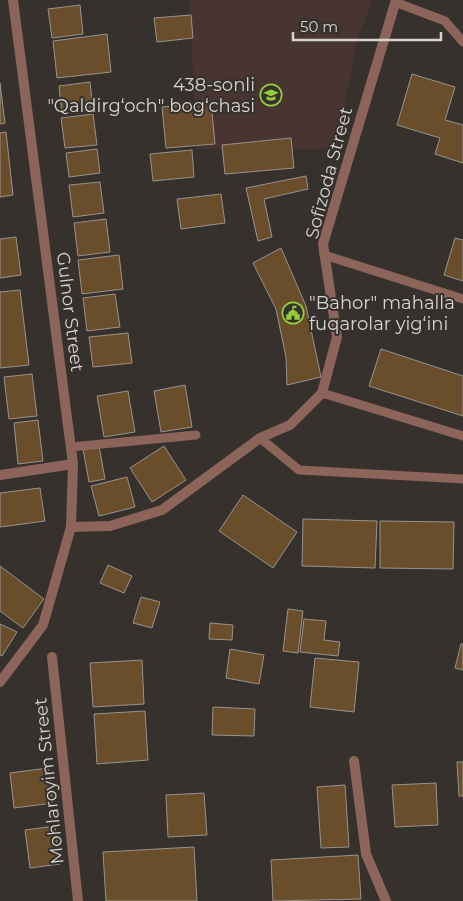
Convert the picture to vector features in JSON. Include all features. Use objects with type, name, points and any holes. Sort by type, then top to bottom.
[{"type":"street","name":"Gulnor Street","points":[[0,682],[43,625],[71,527],[73,464],[13,0]]},
{"type":"street","name":"Sofizoda Street","points":[[322,393],[337,337],[323,244],[396,1]]},
{"type":"street","points":[[71,527],[110,526],[162,510],[260,438],[290,425],[322,393]]},
{"type":"street","points":[[0,475],[73,464]]},
{"type":"street","name":"Mohlaroyim Street","points":[[52,657],[78,901]]},
{"type":"street","points":[[354,762],[366,854],[386,901]]},
{"type":"lane","points":[[396,1],[445,21],[463,42]]},
{"type":"lane","points":[[324,255],[463,299]]},
{"type":"lane","points":[[322,393],[463,436]]},
{"type":"lane","points":[[70,447],[196,435]]},
{"type":"lane","points":[[260,438],[300,470],[463,479]]},
{"type":"shaded area","name":"438-sonli \"Qaldirg‘och\" bog‘chasi","points":[[189,0],[373,0],[357,40],[337,149],[197,149]]},
{"type":"building","points":[[80,5],[83,34],[52,38],[48,9]]},
{"type":"building","points":[[191,15],[193,38],[157,42],[154,18]]},
{"type":"building","points":[[107,34],[111,72],[57,78],[53,41]]},
{"type":"building","points":[[412,74],[455,87],[445,120],[463,125],[463,163],[435,154],[440,138],[397,125]]},
{"type":"building","points":[[90,82],[93,110],[62,114],[59,86]]},
{"type":"building","points":[[0,83],[5,123],[0,124]]},
{"type":"building","points":[[211,102],[215,144],[166,148],[162,107]]},
{"type":"building","points":[[93,114],[97,145],[65,148],[61,118]]},
{"type":"building","points":[[6,132],[13,195],[0,197],[0,133]]},
{"type":"building","points":[[291,138],[294,168],[225,174],[222,145]]},
{"type":"building","points":[[97,149],[100,173],[69,177],[66,153]]},
{"type":"building","points":[[192,150],[194,177],[153,181],[150,154]]},
{"type":"building","points":[[306,176],[308,189],[264,199],[272,237],[258,241],[246,188]]},
{"type":"building","points":[[100,182],[104,213],[73,217],[69,185]]},
{"type":"building","points":[[221,194],[225,223],[181,229],[177,199]]},
{"type":"building","points":[[106,219],[110,252],[78,256],[74,223]]},
{"type":"building","points":[[16,237],[21,275],[0,278],[0,239]]},
{"type":"building","points":[[455,238],[463,240],[463,281],[444,275]]},
{"type":"building","points":[[281,248],[306,306],[321,377],[287,385],[286,357],[276,309],[253,263]]},
{"type":"building","points":[[119,255],[123,289],[82,294],[78,260]]},
{"type":"building","points":[[20,290],[29,365],[0,368],[0,292]]},
{"type":"building","points":[[115,294],[120,327],[87,331],[83,298]]},
{"type":"building","points":[[128,333],[132,363],[93,367],[89,337]]},
{"type":"building","points":[[381,349],[463,376],[463,416],[369,386]]},
{"type":"building","points":[[32,374],[37,416],[9,419],[4,377]]},
{"type":"building","points":[[185,385],[192,427],[161,432],[154,391]]},
{"type":"building","points":[[128,391],[135,432],[104,437],[97,396]]},
{"type":"building","points":[[38,420],[43,461],[18,464],[14,423]]},
{"type":"building","points":[[99,446],[105,479],[89,482],[83,449]]},
{"type":"building","points":[[164,446],[186,480],[152,502],[130,468]]},
{"type":"building","points":[[127,477],[135,507],[99,516],[91,486]]},
{"type":"building","points":[[40,488],[45,521],[0,527],[0,493]]},
{"type":"building","points":[[243,495],[297,532],[273,568],[219,531]]},
{"type":"building","points":[[303,519],[377,521],[375,568],[302,566]]},
{"type":"building","points":[[380,521],[454,522],[453,569],[380,568]]},
{"type":"building","points":[[108,565],[132,576],[124,593],[100,583]]},
{"type":"building","points":[[0,566],[44,599],[23,628],[0,611]]},
{"type":"building","points":[[141,597],[160,602],[152,628],[133,623]]},
{"type":"building","points":[[288,609],[303,611],[298,653],[283,651]]},
{"type":"building","points":[[304,619],[326,621],[324,640],[340,642],[338,656],[300,652]]},
{"type":"building","points":[[210,623],[233,625],[232,640],[209,639]]},
{"type":"building","points":[[0,624],[17,632],[2,656],[0,655]]},
{"type":"building","points":[[461,644],[463,644],[463,670],[455,668]]},
{"type":"building","points":[[230,649],[264,655],[259,684],[226,678]]},
{"type":"building","points":[[315,658],[359,662],[354,712],[310,707]]},
{"type":"building","points":[[142,660],[144,704],[93,707],[90,663]]},
{"type":"building","points":[[213,707],[255,709],[254,736],[212,735]]},
{"type":"building","points":[[145,711],[148,760],[97,764],[94,714]]},
{"type":"building","points":[[457,762],[463,762],[463,796],[459,796]]},
{"type":"building","points":[[48,768],[53,803],[14,808],[10,773]]},
{"type":"building","points":[[436,783],[438,825],[395,827],[392,785]]},
{"type":"building","points":[[345,785],[349,847],[321,848],[317,787]]},
{"type":"building","points":[[204,793],[207,835],[168,837],[166,795]]},
{"type":"building","points":[[55,826],[60,864],[30,868],[25,830]]},
{"type":"building","points":[[194,847],[197,901],[106,901],[103,852]]},
{"type":"building","points":[[358,855],[361,899],[273,901],[271,860]]},
{"type":"place","name":"438-sonli \"Qaldirg‘och\" bog‘chasi","points":[[271,95]]},
{"type":"place","name":"\"Bahor\" mahalla fuqarolar yig‘ini","points":[[293,313]]}]
